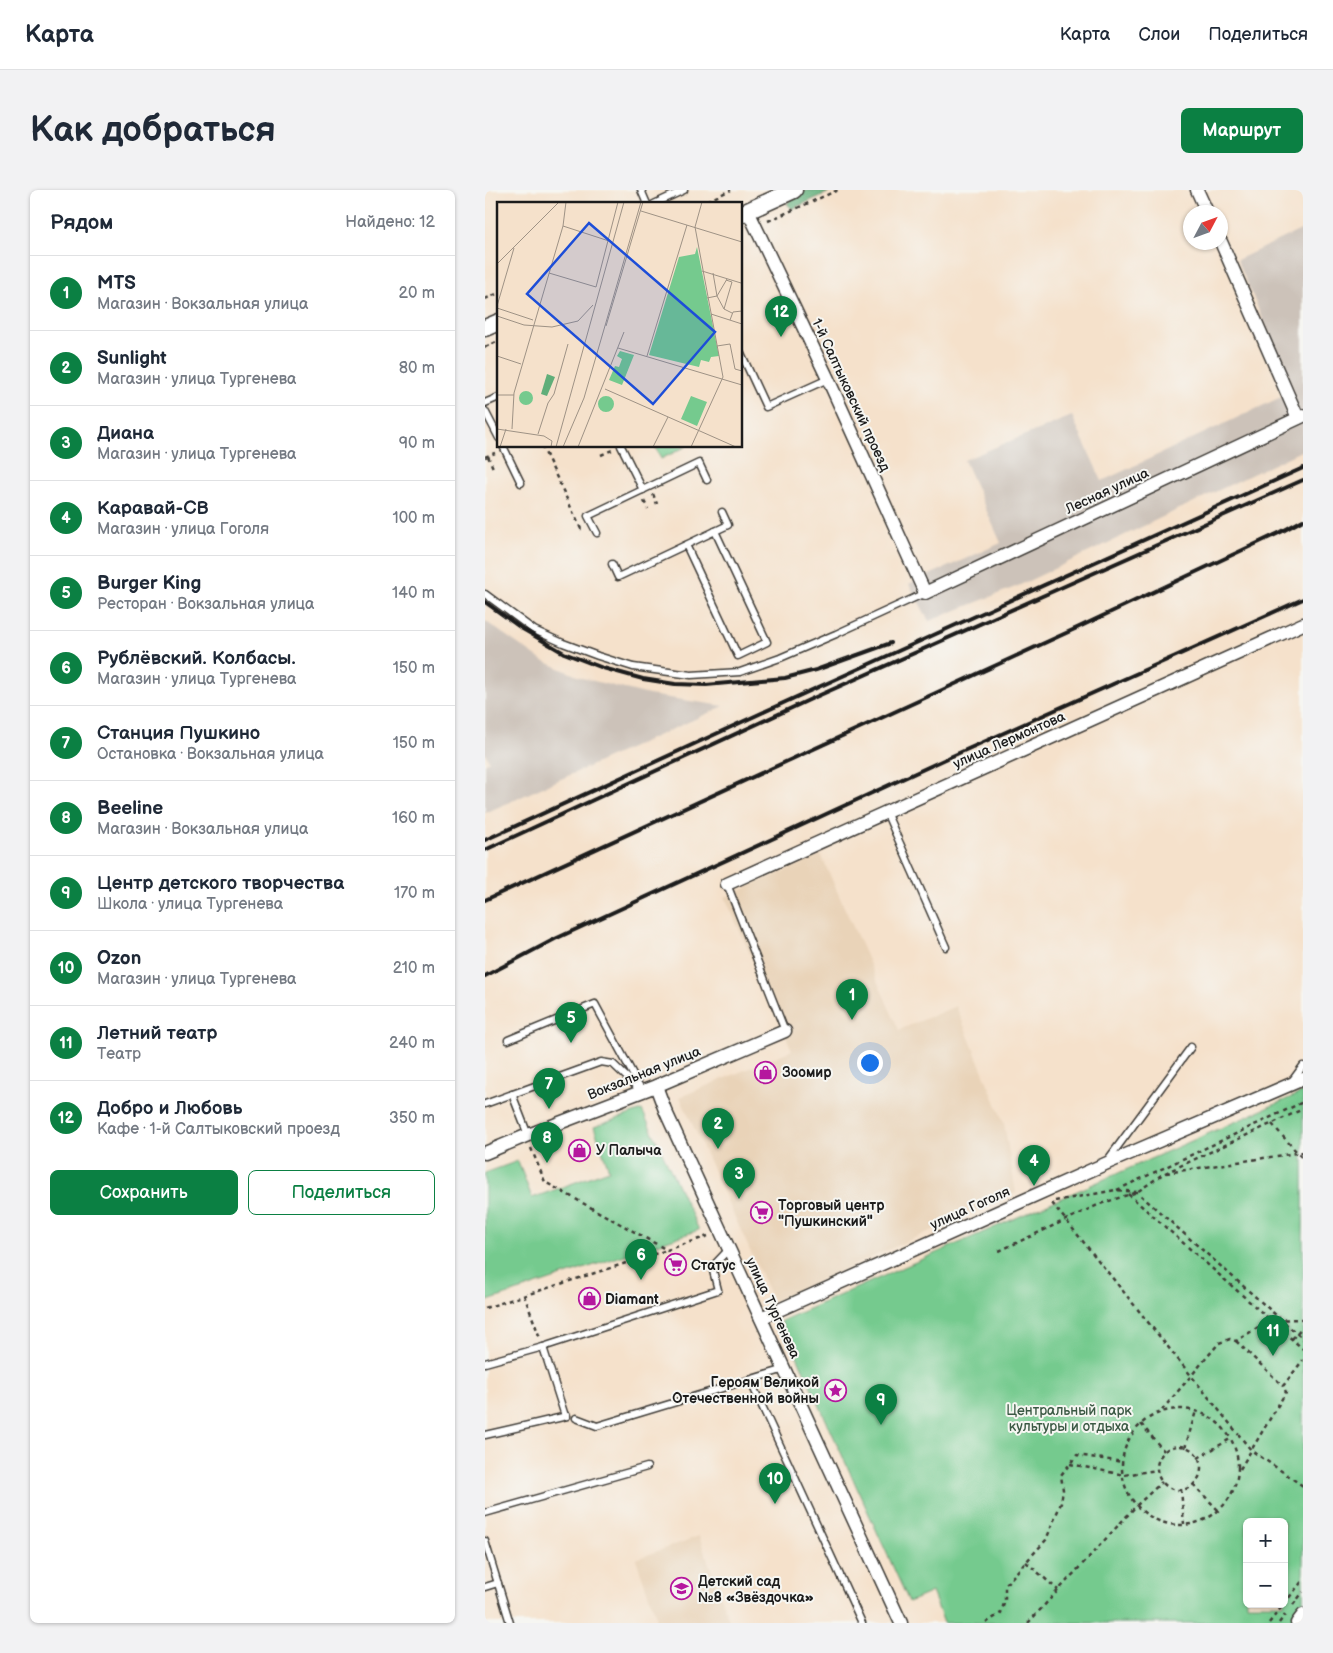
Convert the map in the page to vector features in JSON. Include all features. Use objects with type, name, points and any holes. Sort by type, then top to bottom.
[{"type":"street","points":[[745,212],[793,190]]},
{"type":"street","points":[[1197,190],[1204,205]]},
{"type":"street","name":"1-й Салтыковский проезд","points":[[745,212],[756,227],[828,379],[925,593]]},
{"type":"street","points":[[1225,250],[1300,417]]},
{"type":"street","points":[[485,328],[497,323]]},
{"type":"street","name":"Лесная улица","points":[[925,593],[1300,417]]},
{"type":"street","name":"улица Лермонтова","points":[[727,884],[1303,624]]},
{"type":"street","name":"Вокзальная улица","points":[[485,1153],[656,1086],[785,1031]]},
{"type":"street","name":"улица Гоголя","points":[[761,1318],[1105,1164],[1303,1079]]},
{"type":"street","name":"улица Тургенева","points":[[656,1086],[665,1110],[901,1623]]},
{"type":"street","points":[[1297,1623],[1303,1615]]},
{"type":"lane","points":[[641,190],[646,202]]},
{"type":"lane","points":[[658,202],[684,190]]},
{"type":"lane","points":[[743,357],[766,407],[828,379]]},
{"type":"lane","points":[[485,403],[497,398]]},
{"type":"lane","points":[[485,411],[497,434]]},
{"type":"lane","points":[[504,448],[521,483]]},
{"type":"lane","points":[[622,448],[643,490]]},
{"type":"lane","points":[[597,533],[588,516],[699,463],[707,480]]},
{"type":"lane","points":[[611,564],[618,577],[728,525],[723,512]]},
{"type":"lane","points":[[686,545],[738,656],[767,642],[715,531]]},
{"type":"lane","points":[[485,594],[534,630],[563,643],[633,667],[691,675],[741,672],[828,638],[925,593]]},
{"type":"lane","points":[[886,812],[946,947]]},
{"type":"lane","points":[[727,884],[785,1031]]},
{"type":"lane","points":[[508,1040],[595,1004],[642,1091]]},
{"type":"lane","points":[[1105,1164],[1191,1047]]},
{"type":"lane","points":[[485,1104],[601,1062],[613,1064],[642,1091]]},
{"type":"lane","points":[[1288,1086],[1303,1066]]},
{"type":"lane","points":[[512,1094],[528,1135]]},
{"type":"lane","points":[[485,1364],[718,1290],[712,1267],[729,1249]]},
{"type":"lane","points":[[485,1435],[566,1416],[543,1347]]},
{"type":"lane","points":[[576,1418],[597,1426],[785,1369]]},
{"type":"lane","points":[[749,1380],[862,1623]]},
{"type":"lane","points":[[485,1513],[647,1466]]},
{"type":"lane","points":[[485,1541],[510,1623]]},
{"type":"lane","points":[[485,1587],[498,1584]]},
{"type":"path","points":[[704,202],[731,190]]},
{"type":"path","points":[[756,227],[839,190]]},
{"type":"path","points":[[485,298],[497,294]]},
{"type":"path","points":[[485,347],[497,341]]},
{"type":"path","points":[[601,455],[611,450]]},
{"type":"path","points":[[488,456],[493,468]]},
{"type":"path","points":[[652,494],[657,504]]},
{"type":"path","points":[[643,498],[648,509]]},
{"type":"path","points":[[1303,1102],[1116,1190],[1051,1202],[1251,1450],[1303,1486]]},
{"type":"path","points":[[999,1251],[1099,1204],[1137,1192],[1163,1174],[1303,1109]]},
{"type":"path","points":[[1272,1124],[1303,1159]]},
{"type":"path","points":[[528,1135],[545,1182],[667,1250]]},
{"type":"path","points":[[1163,1174],[1303,1152]]},
{"type":"path","points":[[1116,1190],[1137,1192],[1303,1338]]},
{"type":"path","points":[[1128,1194],[1303,1349]]},
{"type":"path","points":[[485,1308],[713,1235]]},
{"type":"path","points":[[525,1295],[543,1347]]},
{"type":"path","points":[[1237,1341],[1270,1320],[1303,1319]]},
{"type":"path","points":[[1292,1339],[1303,1326]]},
{"type":"path","points":[[1230,1339],[1237,1341],[1283,1386],[1286,1392],[1239,1471],[1233,1492],[1219,1511],[1194,1524],[1177,1525],[1154,1519],[1137,1505],[1125,1483],[1123,1462],[1125,1448],[1131,1435],[1141,1424],[1161,1411],[1191,1377],[1219,1344],[1230,1339]]},
{"type":"path","points":[[1283,1386],[1303,1360]]},
{"type":"path","points":[[1161,1411],[1185,1408],[1205,1414],[1225,1428],[1235,1449],[1239,1471]]},
{"type":"path","points":[[1185,1448],[1196,1411]]},
{"type":"path","points":[[1141,1424],[1165,1451]]},
{"type":"path","points":[[1198,1458],[1230,1439]]},
{"type":"path","points":[[1180,1446],[1195,1453],[1201,1469],[1199,1478],[1187,1488],[1169,1488],[1162,1482],[1157,1470],[1159,1459],[1165,1451],[1171,1447],[1180,1446]]},
{"type":"path","points":[[985,1623],[1001,1613],[1005,1600],[1005,1585],[1046,1540],[1061,1503],[1063,1490],[1061,1475],[1069,1464],[1077,1455],[1123,1462]]},
{"type":"path","points":[[1069,1464],[1124,1475],[1157,1470]]},
{"type":"path","points":[[1028,1623],[1137,1505],[1162,1482]]},
{"type":"path","points":[[1193,1484],[1219,1511]]},
{"type":"path","points":[[1181,1489],[1184,1524]]},
{"type":"path","points":[[1026,1562],[1058,1590]]},
{"type":"path","points":[[1288,1599],[1303,1580]]},
{"type":"path","points":[[1269,1623],[1281,1608]]},
{"type":"shaded area","points":[[1303,229],[1303,450],[1018,586],[929,621],[909,584],[1001,543],[964,460],[1072,416],[1102,481],[1294,391],[1237,260]]},
{"type":"shaded area","points":[[485,621],[541,660],[582,678],[649,695],[724,706],[485,813],[485,764],[489,761],[485,752]]},
{"type":"shaded area","points":[[821,855],[899,1030],[956,1006],[1004,1123],[1016,1193],[773,1301],[680,1097],[792,1050],[725,897]]},
{"type":"shaded area","name":"Детский сад №8 «Звёздочка»","points":[[699,1536],[730,1623],[649,1623],[657,1619],[636,1559]]},
{"type":"green space","points":[[807,190],[834,190],[792,209],[787,204],[794,196]]},
{"type":"green space","points":[[656,448],[683,448],[661,459]]},
{"type":"green space","name":"Центральный парк культуры и отдыха","points":[[1303,1092],[1303,1605],[1289,1623],[944,1623],[932,1592],[909,1602],[781,1321]]},
{"type":"green space","points":[[642,1110],[699,1230],[485,1302],[485,1173],[518,1161],[532,1198],[609,1170],[594,1127]]},
{"type":"railway","points":[[485,840],[1303,468]]},
{"type":"railway","points":[[485,850],[811,699],[1303,480]]},
{"type":"railway","points":[[485,900],[1077,628],[1303,520]]},
{"type":"railway","points":[[485,976],[555,939],[950,757],[1303,599]]},
{"type":"railway","points":[[485,602],[521,628],[564,653],[603,668],[643,679],[675,684],[706,685],[785,678],[816,670],[891,643]]},
{"type":"place","name":"Добро и Любовь","points":[[781,337]]},
{"type":"place","name":"MTS","points":[[852,1020]]},
{"type":"place","name":"Burger King","points":[[571,1043]]},
{"type":"place","name":"Зоомир","points":[[766,1072]]},
{"type":"place","name":"Станция Пушкино","points":[[549,1109]]},
{"type":"place","name":"Sunlight","points":[[718,1149]]},
{"type":"place","name":"У Палыча","points":[[580,1150]]},
{"type":"place","name":"Beeline","points":[[547,1163]]},
{"type":"place","name":"Каравай-СВ","points":[[1034,1186]]},
{"type":"place","name":"Диана","points":[[739,1199]]},
{"type":"place","name":"Торговый центр \"Пушкинский\"","points":[[762,1213]]},
{"type":"place","name":"Статус","points":[[675,1265]]},
{"type":"place","name":"Рублёвский. Колбасы.","points":[[641,1280]]},
{"type":"place","name":"Diamant","points":[[589,1299]]},
{"type":"place","name":"Летний театр","points":[[1273,1356]]},
{"type":"place","name":"Героям Великой Отечественной войны","points":[[835,1390]]},
{"type":"place","name":"Центр детского творчества","points":[[881,1425]]},
{"type":"place","name":"Ozon","points":[[775,1504]]},
{"type":"place","name":"Детский сад №8 «Звёздочка»","points":[[682,1589]]}]
